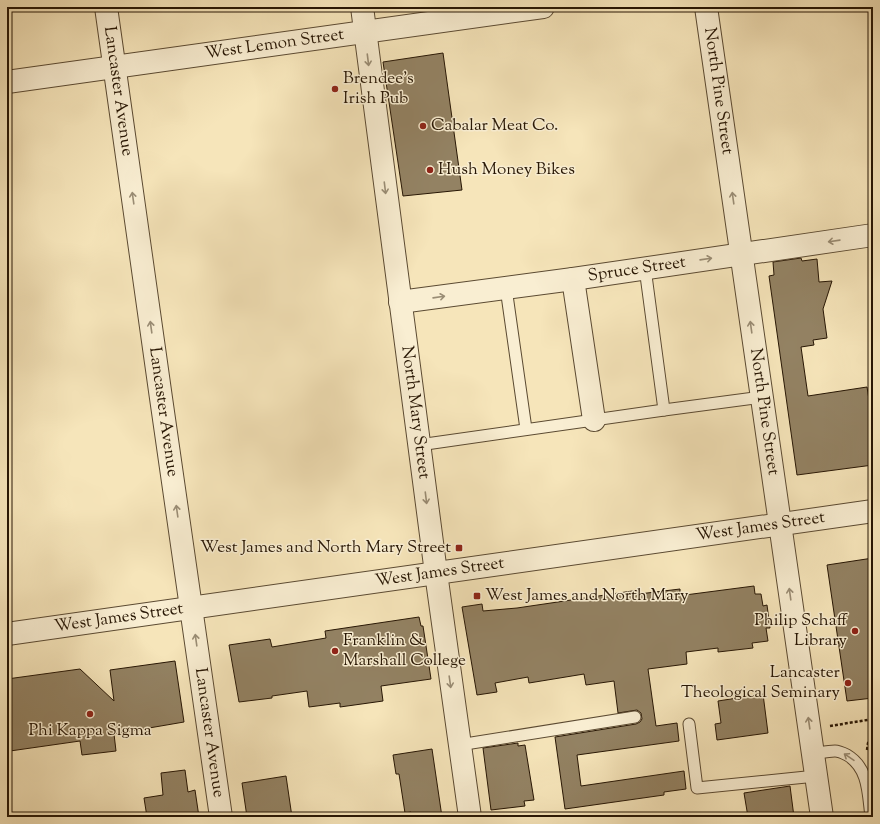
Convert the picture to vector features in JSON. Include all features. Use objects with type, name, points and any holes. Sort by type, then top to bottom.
[{"type":"street","name":"Lancaster Avenue","points":[[106,7],[221,817]]},
{"type":"street","name":"North Mary Street","points":[[362,7],[436,573],[470,817]]},
{"type":"street","name":"West Lemon Street","points":[[7,82],[543,7]]},
{"type":"street","name":"North Pine Street","points":[[706,7],[740,254],[822,817]]},
{"type":"street","name":"Spruce Street","points":[[400,302],[573,279],[873,235]]},
{"type":"street","points":[[573,279],[594,420]]},
{"type":"street","name":"West James Street","points":[[7,634],[873,511]]},
{"type":"lane","points":[[644,268],[664,410]]},
{"type":"lane","points":[[506,288],[526,430]]},
{"type":"lane","points":[[420,445],[762,397]]},
{"type":"lane","points":[[459,745],[634,717]]},
{"type":"lane","points":[[689,724],[697,788],[816,776]]},
{"type":"lane","points":[[813,754],[834,751],[843,753],[857,763],[865,777],[871,817]]},
{"type":"path","points":[[827,727],[873,719]]},
{"type":"building","name":"Cabalar Meat Co.","points":[[443,53],[462,190],[403,196],[383,62]]},
{"type":"building","points":[[801,258],[802,261],[817,259],[819,282],[832,281],[823,309],[827,338],[813,340],[814,345],[801,347],[808,396],[867,387],[873,425],[873,465],[797,475],[769,276],[774,275],[773,262]]},
{"type":"building","name":"Philip Schaff Library","points":[[873,558],[873,698],[847,701],[827,565]]},
{"type":"building","points":[[754,586],[755,594],[761,594],[763,606],[767,605],[770,628],[766,628],[768,641],[752,643],[753,648],[718,652],[718,648],[686,652],[687,664],[648,669],[656,726],[677,723],[679,741],[577,755],[581,786],[684,771],[686,789],[664,792],[664,795],[565,809],[555,737],[636,724],[642,719],[641,713],[637,710],[618,713],[614,681],[586,685],[584,674],[529,683],[528,677],[495,683],[497,692],[477,695],[462,607],[482,604],[483,611],[517,608],[639,590],[639,594],[680,589],[680,594],[685,595]]},
{"type":"building","points":[[419,617],[421,626],[423,626],[431,679],[381,686],[383,701],[340,707],[340,703],[309,707],[307,691],[272,696],[272,698],[239,702],[229,645],[270,639],[272,647],[326,638],[325,631]]},
{"type":"building","points":[[175,661],[184,722],[114,734],[116,751],[82,755],[80,741],[10,751],[7,729],[7,679],[80,669],[114,701],[110,670]]},
{"type":"building","points":[[763,694],[768,733],[717,740],[715,724],[721,723],[718,701]]},
{"type":"building","points":[[518,743],[518,746],[525,745],[534,800],[524,801],[525,806],[491,810],[483,748]]},
{"type":"building","points":[[432,749],[442,817],[412,817],[411,812],[405,813],[399,774],[396,774],[393,755]]},
{"type":"building","points":[[185,770],[188,792],[195,790],[199,817],[147,817],[144,798],[163,795],[161,773]]},
{"type":"building","points":[[286,776],[292,817],[247,817],[242,783]]},
{"type":"building","points":[[790,786],[794,817],[748,817],[744,793]]},
{"type":"place","name":"Brendee's Irish Pub","points":[[335,89]]},
{"type":"place","name":"Cabalar Meat Co.","points":[[423,126]]},
{"type":"place","name":"Hush Money Bikes","points":[[430,170]]},
{"type":"place","name":"West James and North Mary Street","points":[[459,548]]},
{"type":"place","name":"West James and North Mary","points":[[477,596]]},
{"type":"place","name":"Philip Schaff Library","points":[[855,631]]},
{"type":"place","name":"Franklin & Marshall College","points":[[335,651]]},
{"type":"place","name":"Lancaster Theological Seminary","points":[[848,683]]},
{"type":"place","name":"Phi Kappa Sigma","points":[[90,714]]}]
